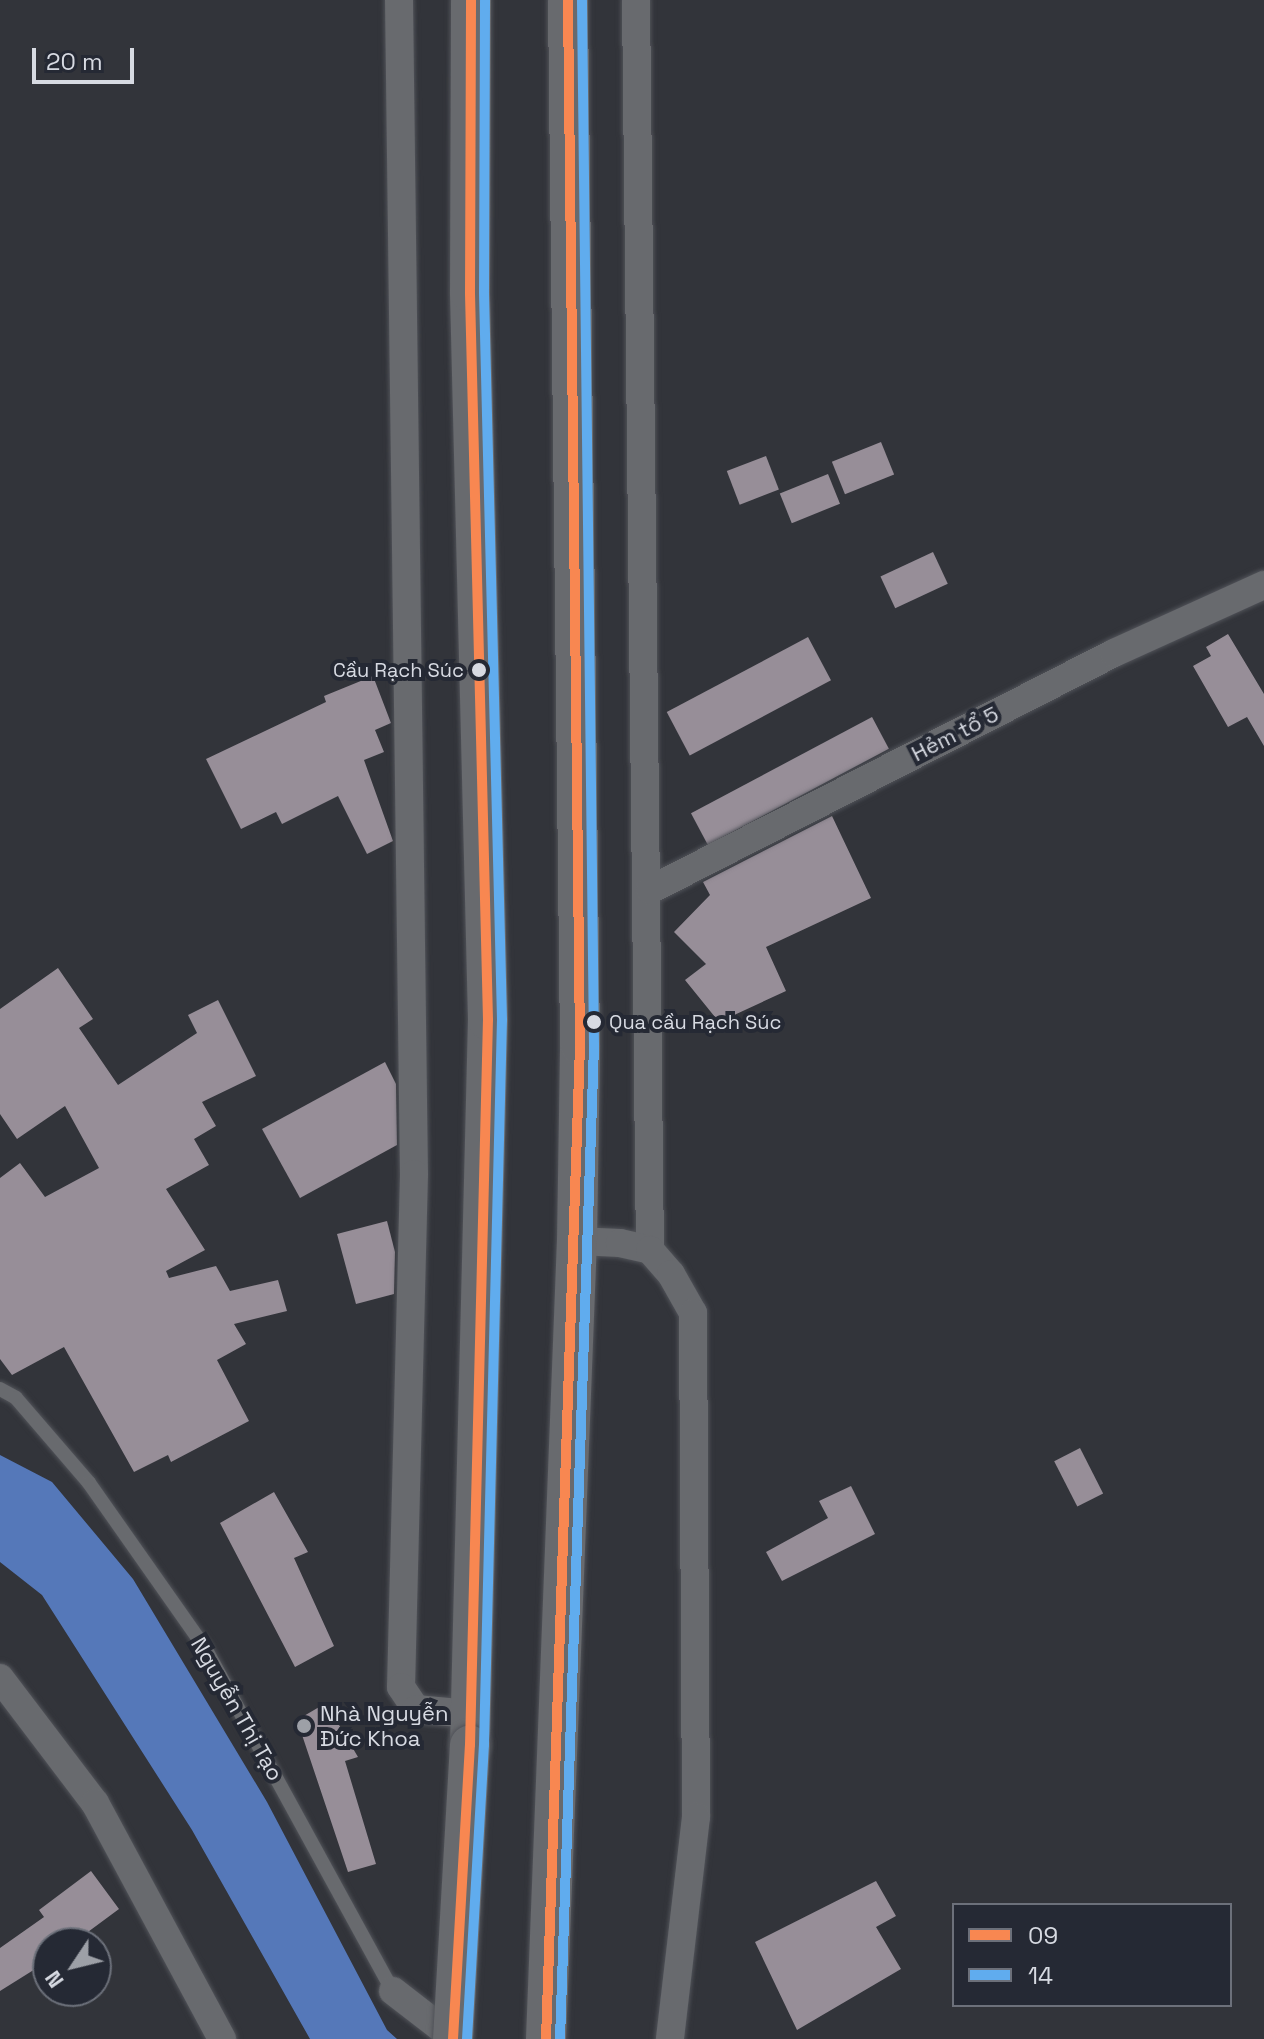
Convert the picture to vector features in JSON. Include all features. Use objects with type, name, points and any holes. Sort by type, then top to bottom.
[{"type":"main road","points":[[454,2039],[470,1730],[488,1020],[470,292],[471,0]]},
{"type":"main road","points":[[546,2039],[559,1774],[577,1241],[568,0]]},
{"type":"street","points":[[399,0],[414,1174],[401,1687],[416,1709],[470,1730]]},
{"type":"street","points":[[636,0],[650,890],[650,1250],[671,1274],[693,1313],[696,1817],[670,2039]]},
{"type":"street","name":"Hẻm tổ 5","points":[[650,890],[1114,653],[1264,585]]},
{"type":"street","points":[[577,1241],[650,1250]]},
{"type":"street","points":[[0,1678],[95,1803],[222,2039]]},
{"type":"street","name":"Nguyễn Thị Tạo","points":[[393,1991],[454,2039]]},
{"type":"lane","name":"Nguyễn Thị Tạo","points":[[0,1389],[16,1398],[89,1483],[205,1648],[393,1991]]},
{"type":"water","points":[[0,1455],[52,1482],[133,1579],[267,1802],[387,2030],[397,2039],[310,2039],[192,1830],[42,1595],[0,1562]]},
{"type":"building","points":[[881,442],[894,474],[845,494],[832,462]]},
{"type":"building","points":[[766,456],[779,490],[740,505],[727,471]]},
{"type":"building","points":[[828,474],[840,504],[792,523],[780,493]]},
{"type":"building","points":[[933,552],[948,584],[895,608],[880,577]]},
{"type":"building","points":[[1228,634],[1264,694],[1264,746],[1247,717],[1228,727],[1193,666],[1211,656],[1206,647]]},
{"type":"building","points":[[808,637],[831,680],[690,755],[667,712]]},
{"type":"building","points":[[373,676],[391,723],[375,730],[384,752],[364,760],[393,841],[367,854],[338,796],[282,824],[276,812],[241,829],[206,759],[326,702],[324,696]]},
{"type":"building","points":[[872,717],[889,749],[708,845],[691,813]]},
{"type":"building","points":[[832,816],[871,898],[766,947],[786,991],[719,1022],[685,980],[706,964],[674,932],[710,895],[703,882]]},
{"type":"building","points":[[58,968],[93,1019],[79,1028],[118,1085],[197,1033],[188,1015],[218,1000],[256,1076],[202,1102],[216,1126],[194,1139],[209,1165],[166,1189],[205,1250],[166,1271],[169,1278],[216,1266],[230,1291],[278,1280],[287,1311],[234,1324],[246,1344],[217,1360],[249,1421],[171,1462],[168,1455],[134,1472],[64,1347],[12,1375],[0,1359],[0,1178],[20,1163],[45,1197],[99,1168],[65,1106],[17,1139],[0,1114],[0,1009]]},
{"type":"building","points":[[385,1062],[396,1084],[397,1145],[300,1198],[262,1129]]},
{"type":"building","points":[[387,1221],[395,1252],[394,1294],[356,1304],[337,1234]]},
{"type":"building","points":[[1080,1448],[1103,1493],[1077,1507],[1054,1461]]},
{"type":"building","points":[[851,1486],[875,1534],[782,1581],[766,1552],[828,1518],[819,1501]]},
{"type":"building","points":[[274,1492],[308,1552],[294,1558],[334,1646],[295,1667],[220,1523]]},
{"type":"building","points":[[326,1703],[358,1757],[345,1761],[376,1864],[348,1872],[297,1720]]},
{"type":"building","points":[[91,1871],[119,1909],[95,1927],[32,1927],[32,1971],[0,1991],[0,1948],[44,1917],[39,1910]]},
{"type":"building","points":[[876,1881],[896,1916],[876,1927],[901,1969],[797,2030],[755,1942]]},
{"type":"transit line","name":"09","points":[[453,2039],[470,1745],[488,1020],[470,292],[471,0]]},
{"type":"transit line","name":"14","points":[[467,2039],[484,1745],[502,1020],[484,292],[485,0]]},
{"type":"transit line","name":"09","points":[[546,2039],[580,1045],[568,0]]},
{"type":"transit line","name":"14","points":[[560,2039],[594,1045],[582,0]]},
{"type":"place","name":"Cầu Rạch Súc","points":[[479,670]]},
{"type":"place","name":"Qua cầu Rạch Súc","points":[[594,1022]]},
{"type":"place","name":"Nhà Nguyễn Đức Khoa","points":[[304,1726]]}]
